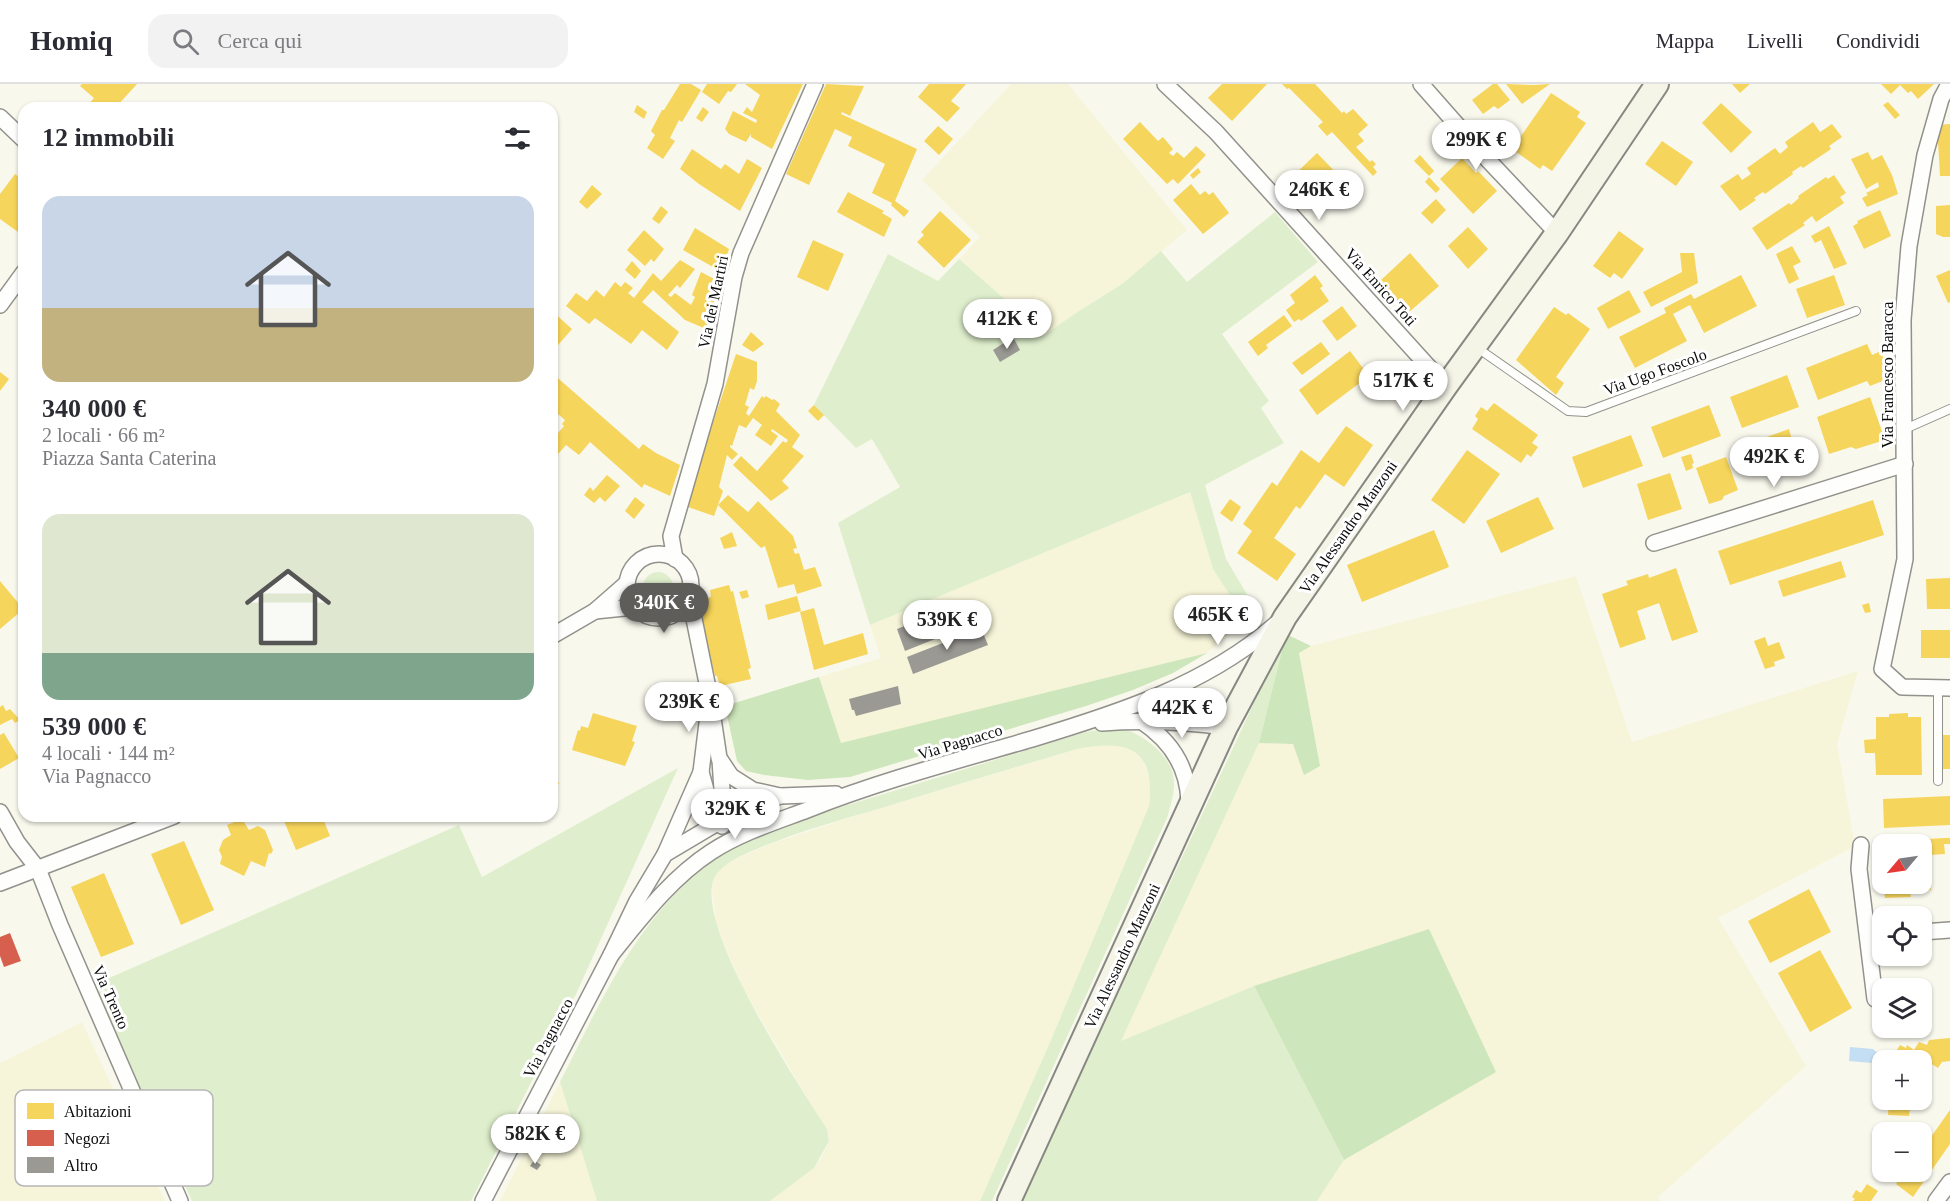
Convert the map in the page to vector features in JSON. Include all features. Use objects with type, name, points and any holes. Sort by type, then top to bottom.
[{"type":"street","name":"Via dei Martiri","points":[[655,554],[671,536],[715,384],[734,277],[741,253],[815,84]]},
{"type":"street","name":"Via Enrico Toti","points":[[1165,84],[1216,132],[1446,386]]},
{"type":"street","points":[[1421,84],[1557,233]]},
{"type":"street","name":"Via Alessandro Manzoni","points":[[1009,1201],[1226,727],[1285,616],[1446,386],[1557,233],[1657,84]]},
{"type":"street","name":"Via Francesco Baracca","points":[[1944,688],[1902,687],[1882,669],[1905,559],[1903,320],[1909,246],[1925,155],[1941,99],[1949,84]]},
{"type":"street","points":[[0,117],[18,134]]},
{"type":"street","points":[[0,305],[18,280]]},
{"type":"street","points":[[1654,543],[1905,464]]},
{"type":"street","name":"Via dei Martiri","points":[[671,536],[675,559]]},
{"type":"street","points":[[666,617],[681,609],[689,594],[690,584],[683,565],[665,555],[655,554],[644,557],[630,572],[627,591],[634,607],[649,617],[666,617],[683,621],[698,636]]},
{"type":"street","points":[[558,633],[595,611],[627,583]]},
{"type":"street","name":"Via Pagnacco","points":[[689,594],[710,698],[719,758],[724,819],[712,851]]},
{"type":"street","points":[[595,611],[634,607]]},
{"type":"street","name":"Via Pagnacco","points":[[611,955],[648,909],[671,885],[712,851],[756,829],[848,794],[1081,724],[1163,695],[1225,661],[1262,637],[1285,616]]},
{"type":"street","points":[[1163,695],[1192,703],[1226,727]]},
{"type":"street","name":"Via Pagnacco","points":[[483,1201],[637,901],[665,854],[701,772],[710,698]]},
{"type":"street","points":[[1141,721],[1157,732],[1172,748],[1183,767],[1189,785],[1189,808]]},
{"type":"street","name":"Via Pagnacco","points":[[1081,724],[1141,721],[1195,723],[1226,727]]},
{"type":"street","name":"Via Pagnacco","points":[[719,758],[731,776],[753,790],[780,796],[848,794]]},
{"type":"street","name":"Via Pagnacco","points":[[701,772],[709,801],[724,819]]},
{"type":"street","name":"Via Pagnacco","points":[[665,854],[724,819],[780,796]]},
{"type":"street","name":"Via Trento","points":[[0,812],[17,842],[38,869],[132,1090]]},
{"type":"street","points":[[724,819],[756,829]]},
{"type":"street","points":[[0,883],[159,822]]},
{"type":"street","points":[[1861,845],[1859,868],[1872,924]]},
{"type":"street","points":[[1932,931],[1950,930]]},
{"type":"street","points":[[1936,1201],[1950,1182]]},
{"type":"street","name":"Via Trento","points":[[173,1186],[180,1201]]},
{"type":"lane","name":"Via Ugo Foscolo","points":[[1475,346],[1568,411],[1586,412],[1856,311]]},
{"type":"lane","points":[[1905,429],[1950,409]]},
{"type":"lane","points":[[1938,781],[1944,688]]},
{"type":"green space","points":[[1011,84],[1068,84],[1187,230],[1122,284],[1043,337],[1023,315],[959,259],[980,237],[922,180]]},
{"type":"green space","points":[[1275,212],[1318,262],[1222,334],[1269,401],[1261,408],[1284,443],[1205,485],[1226,559],[1257,611],[1246,620],[1213,569],[1190,492],[870,625],[838,523],[900,487],[872,439],[856,448],[814,405],[888,254],[938,281],[959,259],[1023,315],[1043,336],[1122,284],[1161,251],[1187,282]]},
{"type":"green space","points":[[1190,492],[1213,569],[1246,620],[1207,653],[841,744],[819,677],[881,658],[870,625]]},
{"type":"green space","points":[[658,572],[664,573],[672,581],[672,593],[664,601],[658,602],[652,601],[644,593],[643,587],[644,581],[652,573]]},
{"type":"green space","points":[[1576,576],[1632,742],[1858,671],[1837,744],[1855,846],[1718,918],[1806,1066],[1658,1197],[1660,1201],[1317,1201],[1344,1160],[1496,1072],[1428,930],[1254,986],[1120,1042],[1259,743],[1293,744],[1320,766],[1299,652],[1311,646]]},
{"type":"green space","points":[[1286,634],[1259,743],[1121,1041],[1254,986],[1344,1160],[1317,1201],[1022,1201]]},
{"type":"green space","points":[[1286,634],[1311,646],[1299,653],[1320,766],[1304,775],[1293,744],[1259,743]]},
{"type":"green space","points":[[1207,653],[1173,673],[1133,690],[850,777],[808,780],[746,771],[737,761],[725,706],[819,677],[841,743]]},
{"type":"green space","points":[[1123,728],[1158,749],[1170,766],[1174,785],[1171,806],[992,1201],[980,1201],[1051,1040],[1149,806],[1148,771],[1134,752],[1124,747],[1095,746],[1077,749],[830,823],[757,849],[739,857],[717,873],[713,881],[712,904],[720,935],[753,1007],[827,1129],[829,1141],[814,1168],[770,1201],[597,1201],[560,1082],[610,985],[629,954],[673,896],[700,871],[737,845],[789,823],[1086,732]]},
{"type":"green space","points":[[1102,744],[1117,745],[1132,750],[1141,758],[1148,772],[1151,787],[1149,806],[1051,1040],[980,1201],[770,1201],[814,1168],[822,1157],[829,1141],[829,1135],[744,990],[716,921],[713,878],[722,868],[738,858],[773,843],[1077,749]]},
{"type":"green space","points":[[678,768],[577,992],[471,1201],[192,1201],[185,1186],[213,1186],[213,1090],[141,1090],[93,985],[459,825],[482,877]]},
{"type":"green space","points":[[1429,929],[1496,1072],[1344,1160],[1254,986]]},
{"type":"green space","points":[[82,1022],[114,1090],[15,1090],[15,1186],[158,1186],[165,1201],[0,1201],[0,1063]]},
{"type":"green space","points":[[560,1082],[597,1201],[500,1201]]},
{"type":"water","points":[[1850,1047],[1874,1050],[1872,1050],[1871,1063],[1849,1061]]},
{"type":"building: Abitazioni","points":[[82,84],[137,84],[120,102],[90,102],[94,98],[80,86]]},
{"type":"building: Abitazioni","points":[[680,84],[691,84],[701,90],[682,122],[679,120],[670,138],[675,141],[663,159],[647,148],[655,135],[651,131]]},
{"type":"building: Abitazioni","points":[[707,84],[737,84],[731,92],[728,91],[719,104],[702,92]]},
{"type":"building: Abitazioni","points":[[745,84],[803,84],[772,149],[751,137],[751,134],[746,142],[729,134],[725,129],[733,111],[756,123],[757,120],[743,113],[747,107],[752,112],[760,95]]},
{"type":"building: Abitazioni","points":[[826,84],[864,86],[850,116],[842,112],[841,114],[917,149],[895,201],[909,211],[904,217],[891,205],[892,203],[872,193],[885,164],[848,146],[852,137],[835,129],[809,185],[786,174]]},
{"type":"building: Abitazioni","points":[[929,84],[966,84],[951,101],[960,108],[947,122],[918,97]]},
{"type":"building: Abitazioni","points":[[1222,84],[1267,84],[1232,121],[1208,98]]},
{"type":"building: Abitazioni","points":[[1282,84],[1315,84],[1342,113],[1344,111],[1346,114],[1353,109],[1368,125],[1358,134],[1364,141],[1356,147],[1370,162],[1372,160],[1376,164],[1373,167],[1377,172],[1373,176],[1332,132],[1327,136],[1318,126],[1323,122],[1289,88],[1287,89]]},
{"type":"building: Abitazioni","points":[[1493,84],[1497,84],[1510,100],[1498,109],[1494,106],[1483,114],[1472,100]]},
{"type":"building: Abitazioni","points":[[1506,84],[1534,85],[1550,84],[1522,104]]},
{"type":"building: Abitazioni","points":[[1732,84],[1750,84],[1740,93]]},
{"type":"building: Abitazioni","points":[[1881,84],[1934,84],[1918,99],[1911,91],[1908,93],[1900,85],[1891,94]]},
{"type":"building: Abitazioni","points":[[1551,93],[1580,112],[1577,117],[1586,123],[1552,171],[1543,165],[1540,169],[1512,149]]},
{"type":"building: Abitazioni","points":[[1888,102],[1900,115],[1895,119],[1883,105]]},
{"type":"building: Abitazioni","points":[[1721,103],[1752,132],[1731,153],[1702,123]]},
{"type":"building: Abitazioni","points":[[637,105],[647,112],[644,119],[634,112]]},
{"type":"building: Abitazioni","points":[[703,107],[709,112],[702,122],[696,118]]},
{"type":"building: Abitazioni","points":[[1140,122],[1158,141],[1163,137],[1173,149],[1169,153],[1173,156],[1177,152],[1184,158],[1196,146],[1206,155],[1178,184],[1173,179],[1167,184],[1123,139]]},
{"type":"building: Abitazioni","points":[[1813,122],[1820,132],[1832,124],[1842,137],[1829,146],[1831,149],[1803,168],[1801,166],[1792,172],[1793,174],[1765,194],[1763,192],[1754,198],[1756,200],[1740,211],[1720,186],[1738,174],[1742,180],[1751,174],[1747,168],[1775,148],[1780,154],[1788,147],[1785,142]]},
{"type":"building: Abitazioni","points":[[1950,124],[1950,176],[1940,176],[1937,125]]},
{"type":"building: Abitazioni","points":[[938,126],[953,139],[939,155],[924,141]]},
{"type":"building: Abitazioni","points":[[1662,141],[1693,162],[1676,186],[1645,164]]},
{"type":"building: Abitazioni","points":[[692,149],[721,169],[725,164],[739,174],[747,159],[762,168],[740,211],[680,169]]},
{"type":"building: Abitazioni","points":[[1868,152],[1872,160],[1882,155],[1898,194],[1867,207],[1862,198],[1868,195],[1866,193],[1879,187],[1878,182],[1866,189],[1851,159]]},
{"type":"building: Abitazioni","points":[[1317,153],[1342,179],[1313,207],[1289,180]]},
{"type":"building: Abitazioni","points":[[1420,155],[1434,171],[1429,176],[1414,161]]},
{"type":"building: Abitazioni","points":[[1462,158],[1497,191],[1473,214],[1440,179]]},
{"type":"building: Abitazioni","points":[[1198,168],[1201,172],[1193,179],[1190,175]]},
{"type":"building: Abitazioni","points":[[15,174],[18,176],[18,232],[0,219],[0,194]]},
{"type":"building: Abitazioni","points":[[1834,175],[1846,193],[1840,197],[1844,203],[1816,222],[1812,216],[1803,223],[1805,225],[1767,250],[1752,228],[1789,203],[1791,205],[1799,198],[1798,196],[1826,177],[1828,179]]},
{"type":"building: Abitazioni","points":[[1429,177],[1440,189],[1436,193],[1425,182]]},
{"type":"building: Abitazioni","points":[[1191,184],[1200,195],[1205,191],[1209,195],[1213,192],[1229,213],[1203,234],[1173,200]]},
{"type":"building: Abitazioni","points":[[592,185],[602,194],[587,209],[579,202]]},
{"type":"building: Abitazioni","points":[[848,192],[884,211],[882,213],[892,219],[884,237],[837,212]]},
{"type":"building: Abitazioni","points":[[1436,199],[1446,210],[1432,224],[1421,213]]},
{"type":"building: Abitazioni","points":[[1950,205],[1950,237],[1943,237],[1936,234],[1936,206]]},
{"type":"building: Abitazioni","points":[[661,206],[668,212],[659,224],[652,219]]},
{"type":"building: Abitazioni","points":[[1880,210],[1891,236],[1864,249],[1853,226],[1858,223],[1857,221]]},
{"type":"building: Abitazioni","points":[[940,211],[971,240],[944,268],[917,242],[924,235],[921,232]]},
{"type":"building: Abitazioni","points":[[1829,226],[1847,264],[1834,269],[1821,240],[1815,243],[1811,236]]},
{"type":"building: Abitazioni","points":[[1468,227],[1488,249],[1468,269],[1448,246]]},
{"type":"building: Abitazioni","points":[[695,228],[729,249],[722,272],[683,250]]},
{"type":"building: Abitazioni","points":[[644,230],[664,249],[654,262],[651,259],[645,266],[627,250]]},
{"type":"building: Abitazioni","points":[[1619,231],[1644,249],[1622,279],[1614,273],[1610,278],[1593,266]]},
{"type":"building: Abitazioni","points":[[813,240],[844,254],[828,291],[797,277]]},
{"type":"building: Abitazioni","points":[[1792,246],[1801,262],[1793,266],[1799,279],[1789,284],[1776,254]]},
{"type":"building: Abitazioni","points":[[1410,253],[1439,286],[1408,313],[1380,281]]},
{"type":"building: Abitazioni","points":[[1680,253],[1694,253],[1698,283],[1651,307],[1643,292],[1682,272]]},
{"type":"building: Abitazioni","points":[[680,260],[695,269],[680,288],[677,285],[668,295],[671,297],[675,293],[691,305],[695,297],[692,295],[701,272],[720,282],[706,329],[685,320],[653,290],[642,302],[679,332],[667,350],[642,330],[631,344],[595,318],[589,324],[566,306],[576,293],[587,301],[596,290],[604,297],[615,282],[621,287],[625,282],[633,288],[628,293],[634,298],[653,273],[661,281]]},
{"type":"building: Abitazioni","points":[[632,261],[641,271],[635,279],[625,270]]},
{"type":"building: Abitazioni","points":[[1950,270],[1950,302],[1948,303],[1936,276]]},
{"type":"building: Abitazioni","points":[[1315,275],[1323,286],[1320,288],[1329,301],[1301,321],[1299,319],[1294,322],[1286,310],[1295,303],[1290,295]]},
{"type":"building: Abitazioni","points":[[1741,275],[1757,306],[1704,333],[1690,305],[1673,314],[1687,341],[1635,368],[1619,337],[1666,313],[1664,308],[1691,294],[1694,299]]},
{"type":"building: Abitazioni","points":[[1834,275],[1845,305],[1807,318],[1796,289]]},
{"type":"building: Abitazioni","points":[[1629,290],[1641,312],[1608,329],[1597,308]]},
{"type":"building: Abitazioni","points":[[1342,306],[1357,326],[1337,341],[1322,321]]},
{"type":"building: Abitazioni","points":[[1554,307],[1566,315],[1568,313],[1590,329],[1556,377],[1564,383],[1556,395],[1516,360]]},
{"type":"building: Abitazioni","points":[[1284,315],[1292,326],[1266,345],[1268,348],[1258,356],[1248,342]]},
{"type":"building: Abitazioni","points":[[558,316],[572,329],[558,345]]},
{"type":"building: Abitazioni","points":[[751,332],[764,344],[753,352],[742,345]]},
{"type":"building: Abitazioni","points":[[1321,342],[1330,354],[1302,375],[1292,363]]},
{"type":"building: Abitazioni","points":[[1867,344],[1872,355],[1881,351],[1887,369],[1882,372],[1885,380],[1870,386],[1867,381],[1818,400],[1806,368]]},
{"type":"building: Abitazioni","points":[[1350,351],[1369,376],[1317,415],[1299,390]]},
{"type":"building: Abitazioni","points":[[736,354],[757,362],[757,381],[754,390],[750,388],[745,405],[749,407],[746,413],[749,416],[762,396],[774,399],[780,404],[776,411],[800,435],[792,447],[804,456],[782,481],[789,488],[771,501],[733,465],[741,456],[757,471],[783,441],[786,443],[788,440],[772,429],[771,431],[778,436],[771,446],[755,435],[762,425],[753,418],[746,428],[739,425],[732,446],[730,445],[738,454],[732,460],[727,455],[719,487],[723,491],[714,516],[685,506]]},
{"type":"building: Abitazioni","points":[[0,372],[9,379],[0,391]]},
{"type":"building: Abitazioni","points":[[1787,375],[1799,407],[1742,428],[1730,397]]},
{"type":"building: Abitazioni","points":[[558,378],[639,449],[643,444],[680,465],[670,496],[644,484],[642,488],[590,442],[579,455],[566,445],[558,454],[558,433],[564,426],[562,424],[565,420],[558,414]]},
{"type":"building: Abitazioni","points":[[1870,397],[1885,440],[1829,454],[1817,417]]},
{"type":"building: Abitazioni","points":[[1494,403],[1538,435],[1532,443],[1538,447],[1531,457],[1527,454],[1521,463],[1472,429],[1478,419],[1475,416],[1481,407],[1487,411]]},
{"type":"building: Abitazioni","points":[[814,405],[824,415],[818,421],[808,411]]},
{"type":"building: Abitazioni","points":[[1709,405],[1721,436],[1663,458],[1651,427]]},
{"type":"building: Abitazioni","points":[[1346,426],[1373,445],[1344,487],[1325,474],[1300,509],[1296,506],[1274,538],[1296,554],[1277,581],[1237,553],[1252,531],[1243,524],[1272,482],[1277,486],[1301,450],[1319,463]]},
{"type":"building: Abitazioni","points":[[1789,429],[1804,466],[1770,477],[1758,440]]},
{"type":"building: Abitazioni","points":[[1631,435],[1643,466],[1583,488],[1572,457]]},
{"type":"building: Abitazioni","points":[[1467,450],[1500,474],[1464,524],[1431,500]]},
{"type":"building: Abitazioni","points":[[1691,454],[1693,468],[1686,471],[1681,457]]},
{"type":"building: Abitazioni","points":[[1726,457],[1738,490],[1724,496],[1722,500],[1709,504],[1696,468]]},
{"type":"building: Abitazioni","points":[[1670,473],[1682,509],[1648,520],[1637,484]]},
{"type":"building: Abitazioni","points":[[607,475],[620,486],[605,502],[600,497],[594,503],[584,495],[590,487],[593,491]]},
{"type":"building: Abitazioni","points":[[728,495],[748,512],[758,501],[793,536],[797,548],[793,549],[795,554],[799,553],[804,570],[815,567],[822,586],[797,594],[794,584],[778,588],[765,546],[761,548],[718,505]]},
{"type":"building: Abitazioni","points":[[635,497],[645,505],[634,519],[625,511]]},
{"type":"building: Abitazioni","points":[[1538,497],[1554,529],[1501,553],[1486,521]]},
{"type":"building: Abitazioni","points":[[1230,499],[1241,507],[1232,522],[1220,513]]},
{"type":"building: Abitazioni","points":[[1873,500],[1884,535],[1730,585],[1718,551]]},
{"type":"building: Abitazioni","points":[[1434,530],[1449,567],[1362,602],[1347,565]]},
{"type":"building: Abitazioni","points":[[732,532],[737,546],[724,549],[720,538]]},
{"type":"building: Abitazioni","points":[[1841,561],[1846,577],[1783,597],[1778,581]]},
{"type":"building: Abitazioni","points":[[1676,568],[1698,632],[1672,641],[1659,603],[1637,611],[1646,639],[1620,648],[1602,594],[1628,585],[1626,581],[1648,574],[1649,578]]},
{"type":"building: Abitazioni","points":[[1950,578],[1950,609],[1927,609],[1926,579]]},
{"type":"building: Abitazioni","points":[[0,581],[18,603],[18,614],[0,629]]},
{"type":"building: Abitazioni","points":[[729,585],[731,592],[733,591],[751,668],[748,669],[751,679],[720,686],[715,676],[696,600],[711,597],[710,590]]},
{"type":"building: Abitazioni","points":[[747,590],[749,597],[742,599],[739,592]]},
{"type":"building: Abitazioni","points":[[797,596],[801,611],[768,620],[765,605]]},
{"type":"building: Abitazioni","points":[[1869,603],[1871,612],[1865,613],[1862,605]]},
{"type":"building: Abitazioni","points":[[814,608],[824,645],[863,633],[868,654],[814,670],[800,612]]},
{"type":"building: Abitazioni","points":[[1921,630],[1950,630],[1950,658],[1921,658]]},
{"type":"building: Abitazioni","points":[[1765,637],[1768,646],[1779,642],[1785,658],[1774,662],[1775,666],[1765,669],[1754,641]]},
{"type":"building: Abitazioni","points":[[3,705],[6,711],[10,709],[18,718],[18,721],[15,723],[12,719],[0,725],[0,707]]},
{"type":"building: Abitazioni","points":[[593,713],[637,726],[632,741],[635,742],[625,766],[572,750],[578,730],[580,731],[581,726],[588,728]]},
{"type":"building: Abitazioni","points":[[1908,713],[1908,717],[1921,717],[1922,775],[1876,775],[1875,753],[1865,753],[1864,740],[1876,739],[1876,717]]},
{"type":"building: Abitazioni","points":[[4,733],[18,759],[0,769],[0,735]]},
{"type":"building: Abitazioni","points":[[1943,735],[1950,735],[1950,769],[1943,769]]},
{"type":"building: Abitazioni","points":[[1950,796],[1950,825],[1884,828],[1883,799]]},
{"type":"building: Abitazioni","points":[[244,822],[249,830],[258,826],[265,830],[273,850],[271,854],[269,853],[265,867],[251,861],[244,876],[220,864],[222,857],[219,850],[223,840],[231,835],[227,825]]},
{"type":"building: Abitazioni","points":[[284,822],[324,822],[330,836],[296,850]]},
{"type":"building: Abitazioni","points":[[1950,838],[1950,844],[1944,844],[1945,854],[1932,855],[1932,839]]},
{"type":"building: Abitazioni","points":[[184,841],[214,910],[181,925],[151,854]]},
{"type":"building: Abitazioni","points":[[104,873],[134,944],[101,957],[71,887]]},
{"type":"building: Abitazioni","points":[[1809,889],[1831,932],[1770,963],[1748,921]]},
{"type":"building: Abitazioni","points":[[1884,894],[1910,894],[1911,897],[1885,898]]},
{"type":"building: Abitazioni","points":[[1820,950],[1852,1008],[1810,1032],[1778,973]]},
{"type":"building: Abitazioni","points":[[1950,1038],[1950,1061],[1942,1062],[1938,1068],[1932,1064],[1932,1050],[1914,1050],[1919,1042],[1927,1045],[1929,1040]]},
{"type":"building: Abitazioni","points":[[1900,1045],[1906,1048],[1907,1045],[1914,1050],[1897,1050]]},
{"type":"building: Abitazioni","points":[[1888,1110],[1910,1110],[1909,1116],[1888,1115]]},
{"type":"building: Abitazioni","points":[[1950,1110],[1950,1144],[1932,1170],[1932,1136]]},
{"type":"building: Abitazioni","points":[[1898,1182],[1923,1182],[1913,1197],[1896,1184]]},
{"type":"building: Abitazioni","points":[[1867,1184],[1878,1191],[1871,1201],[1853,1201],[1855,1199],[1852,1197],[1856,1190],[1861,1193]]},
{"type":"building: Negozi","points":[[10,933],[21,961],[4,967],[0,956],[0,937]]},
{"type":"building: Altro","points":[[1013,337],[1020,350],[1000,362],[993,350]]},
{"type":"building: Altro","points":[[967,601],[975,623],[905,651],[897,629]]},
{"type":"building: Altro","points":[[981,628],[988,645],[913,674],[907,657]]},
{"type":"building: Altro","points":[[898,686],[901,704],[856,716],[852,710],[849,699]]},
{"type":"building: Altro","points":[[534,1160],[541,1165],[537,1170],[530,1166]]}]
